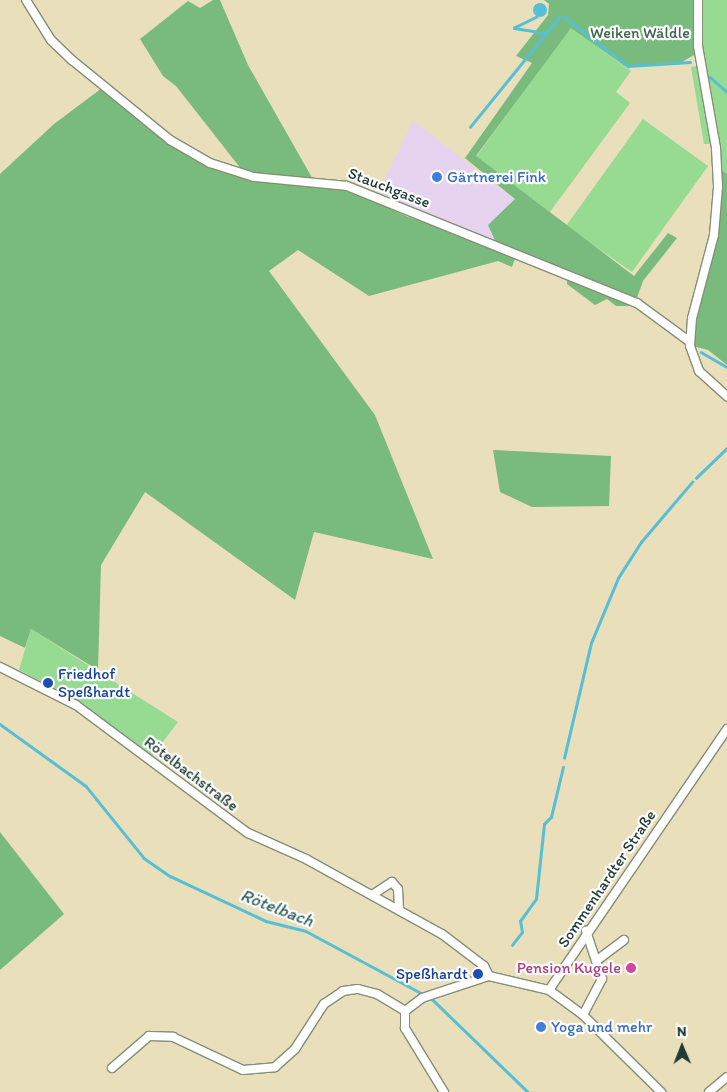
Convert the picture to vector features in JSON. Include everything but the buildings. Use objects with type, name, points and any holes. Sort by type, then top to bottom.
[{"type":"street","name":"Stauchgasse","points":[[26,0],[51,40],[72,60],[170,140],[210,163],[254,177],[347,186],[463,230],[502,252],[637,303],[689,341]]},
{"type":"street","points":[[698,0],[698,46],[716,148],[718,188],[714,235],[689,341],[699,371],[727,396]]},
{"type":"street","name":"Rötelbachstraße","points":[[0,667],[76,704],[248,833],[399,908],[442,934],[484,966],[490,976]]},
{"type":"street","name":"Sommenhardter Straße","points":[[549,990],[586,930],[727,729]]},
{"type":"street","points":[[372,895],[392,882],[398,888],[399,908]]},
{"type":"street","points":[[583,1015],[598,993],[602,978],[586,930]]},
{"type":"street","points":[[596,962],[624,940]]},
{"type":"street","points":[[405,1011],[422,998],[490,976],[549,990],[583,1015],[661,1092]]},
{"type":"street","points":[[112,1068],[149,1036],[173,1037],[243,1070],[276,1067],[295,1049],[324,1004],[343,991],[358,988],[377,994],[405,1011]]},
{"type":"street","points":[[405,1011],[405,1028],[444,1092]]},
{"type":"street","points":[[709,1092],[727,1077]]},
{"type":"shaded area","name":"Gärtnerei Fink","points":[[413,121],[516,200],[497,245],[377,195]]},
{"type":"green space","name":"Weiken Wäldle","points":[[213,0],[220,0],[248,65],[315,183],[346,189],[408,217],[461,232],[495,250],[497,245],[488,225],[515,199],[465,158],[532,63],[516,56],[548,15],[549,4],[544,0],[693,0],[694,55],[680,63],[625,66],[571,28],[476,156],[634,276],[668,233],[677,238],[643,281],[634,306],[616,306],[607,299],[595,305],[567,284],[567,270],[517,253],[512,267],[498,261],[369,296],[298,250],[269,271],[375,415],[433,559],[314,532],[295,600],[145,492],[101,565],[98,670],[31,629],[25,648],[0,636],[0,174],[54,124],[102,88],[209,166],[249,179],[176,86],[163,76],[140,39],[188,1],[200,8]]},
{"type":"green space","points":[[701,0],[727,0],[727,174],[721,170],[702,57]]},
{"type":"green space","points":[[571,27],[631,71],[616,92],[630,103],[550,212],[476,157]]},
{"type":"green space","points":[[698,66],[712,144],[704,144],[691,67]]},
{"type":"green space","points":[[643,119],[708,166],[632,272],[566,226]]},
{"type":"green space","points":[[721,170],[727,174],[727,365],[708,350],[693,346],[695,318],[716,235]]},
{"type":"green space","points":[[493,450],[611,456],[609,506],[532,507],[500,492]]},
{"type":"green space","points":[[31,629],[178,722],[152,756],[76,699],[19,670]]},
{"type":"green space","points":[[0,832],[64,914],[0,970]]},
{"type":"water","points":[[537,3],[543,3],[547,10],[543,17],[537,17],[533,13],[533,7]]},
{"type":"waterway","points":[[537,17],[514,28],[546,33]]},
{"type":"waterway","points":[[470,127],[559,17]]},
{"type":"waterway","points":[[564,17],[628,66],[690,62]]},
{"type":"waterway","points":[[710,77],[727,92]]},
{"type":"waterway","points":[[701,352],[727,367]]},
{"type":"waterway","points":[[696,478],[727,448]]},
{"type":"waterway","points":[[564,758],[591,643],[618,578],[641,542],[692,482]]},
{"type":"waterway","name":"Rötelbach","points":[[0,724],[86,786],[144,858],[170,876],[266,921],[306,931],[425,995]]},
{"type":"waterway","points":[[512,945],[522,932],[520,921],[536,899],[544,824],[551,817],[563,767]]},
{"type":"waterway","name":"Rötelbach","points":[[430,997],[528,1092]]},
{"type":"place","name":"Gärtnerei Fink","points":[[437,177]]},
{"type":"place","name":"Friedhof Speßhardt","points":[[48,683]]},
{"type":"place","name":"Pension Kugele","points":[[631,968]]},
{"type":"place","name":"Speßhardt","points":[[478,974]]},
{"type":"place","name":"Yoga und mehr","points":[[541,1027]]}]
